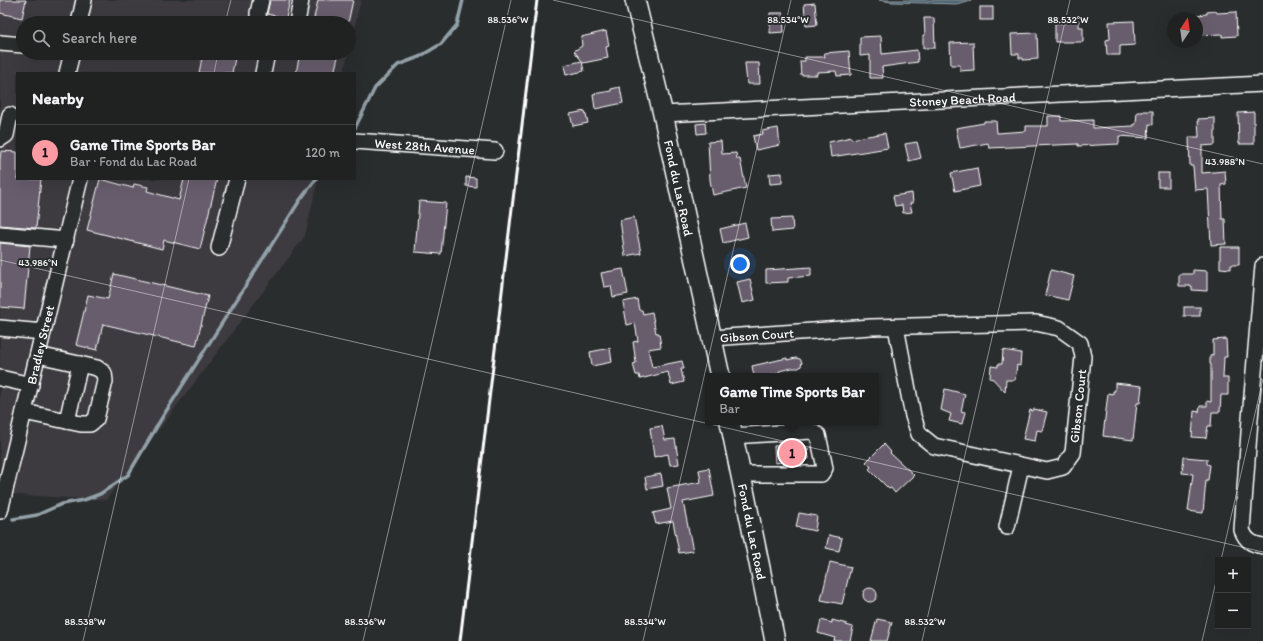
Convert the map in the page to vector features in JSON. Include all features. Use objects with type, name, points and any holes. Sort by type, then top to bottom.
[{"type":"main road","name":"Fond du Lac Road","points":[[635,0],[719,373]]},
{"type":"main road","name":"Fond du Lac Road","points":[[731,429],[774,641]]},
{"type":"street","points":[[81,16],[84,0]]},
{"type":"street","points":[[258,16],[261,0]]},
{"type":"street","points":[[298,16],[301,0]]},
{"type":"street","points":[[0,43],[16,44]]},
{"type":"street","points":[[67,72],[70,60]]},
{"type":"street","points":[[263,72],[266,60]]},
{"type":"street","name":"Stoney Beach Road","points":[[662,114],[1263,84]]},
{"type":"street","points":[[0,138],[6,135],[9,115]]},
{"type":"street","name":"West 28th Avenue","points":[[356,141],[495,151]]},
{"type":"street","name":"Bradley Street","points":[[0,511],[80,180]]},
{"type":"street","points":[[219,248],[238,180]]},
{"type":"street","points":[[0,234],[66,240]]},
{"type":"street","points":[[1263,266],[1242,530],[1244,537],[1249,542],[1263,546]]},
{"type":"street","name":"Gibson Court","points":[[712,338],[871,327],[1036,323],[1059,328],[1080,343],[1083,357],[1073,453],[1063,466],[1047,471],[1021,466],[934,446],[919,434],[913,416],[896,327]]},
{"type":"street","points":[[0,328],[44,332]]},
{"type":"street","points":[[24,412],[90,424],[96,419],[105,381],[104,373],[97,368],[38,355]]},
{"type":"street","points":[[67,421],[80,364]]},
{"type":"street","points":[[0,378],[31,385]]},
{"type":"street","points":[[731,429],[811,431],[818,435],[825,468],[821,474],[740,474]]},
{"type":"street","points":[[1007,527],[1021,466]]},
{"type":"shaded area","points":[[0,0],[361,0],[356,21],[356,16],[16,16],[16,60],[347,60],[344,72],[16,72],[16,180],[318,180],[305,236],[106,500],[0,494]]},
{"type":"water","points":[[879,0],[972,0],[956,4],[892,2]]},
{"type":"building","points":[[0,0],[26,0],[22,16],[16,17],[0,13]]},
{"type":"building","points":[[270,0],[290,0],[286,16],[267,14]]},
{"type":"building","points":[[318,0],[353,0],[350,16],[314,16]]},
{"type":"building","points":[[815,3],[817,25],[806,26],[804,4]]},
{"type":"building","points":[[980,7],[993,7],[993,20],[980,20]]},
{"type":"building","points":[[1207,12],[1236,12],[1237,36],[1222,37],[1222,34],[1203,35],[1203,14],[1207,14]]},
{"type":"building","points":[[770,13],[783,13],[784,32],[770,33]]},
{"type":"building","points":[[924,18],[934,18],[935,48],[923,48],[923,35],[925,35]]},
{"type":"building","points":[[1066,20],[1079,20],[1079,27],[1083,27],[1083,42],[1055,42],[1055,23],[1066,23]]},
{"type":"building","points":[[1134,21],[1135,45],[1120,46],[1120,55],[1107,55],[1106,40],[1110,39],[1109,22]]},
{"type":"building","points":[[606,31],[609,46],[606,47],[608,58],[582,62],[584,71],[566,75],[564,65],[582,61],[574,51],[582,46],[581,37]]},
{"type":"building","points":[[1037,33],[1038,59],[1023,60],[1023,58],[1019,58],[1019,54],[1012,54],[1011,34]]},
{"type":"building","points":[[881,36],[882,54],[917,50],[918,62],[882,67],[883,78],[870,78],[870,55],[860,56],[860,37]]},
{"type":"building","points":[[973,42],[974,70],[960,71],[960,65],[951,65],[950,43]]},
{"type":"building","points":[[849,51],[851,75],[837,76],[836,71],[817,72],[817,75],[801,75],[800,61],[805,61],[805,57],[825,57],[824,53]]},
{"type":"building","points":[[202,60],[235,60],[232,72],[199,72]]},
{"type":"building","points":[[299,60],[337,60],[334,72],[296,72]]},
{"type":"building","points":[[745,63],[759,63],[760,84],[747,84]]},
{"type":"building","points":[[620,87],[623,103],[595,109],[593,94],[611,91],[611,89]]},
{"type":"building","points":[[585,111],[588,123],[573,126],[570,114]]},
{"type":"building","points":[[1153,111],[1153,125],[1149,124],[1148,138],[1119,136],[1119,144],[1078,146],[1078,144],[989,148],[988,143],[960,148],[956,128],[984,123],[984,121],[996,121],[997,133],[1026,131],[1026,126],[1048,126],[1048,116],[1061,116],[1061,121],[1093,120],[1093,128],[1134,126],[1134,124],[1136,124],[1137,112]]},
{"type":"building","points":[[1254,112],[1254,144],[1239,144],[1238,113]]},
{"type":"building","points":[[1215,118],[1215,145],[1202,146],[1202,173],[1225,171],[1226,184],[1221,185],[1222,219],[1225,219],[1226,244],[1211,245],[1208,189],[1195,190],[1193,166],[1190,166],[1189,137],[1199,137],[1198,119]]},
{"type":"building","points":[[705,123],[706,133],[697,134],[696,124]]},
{"type":"building","points":[[778,128],[780,145],[756,150],[753,136],[763,134],[762,131]]},
{"type":"building","points":[[885,133],[888,148],[831,157],[829,142],[851,137],[851,139]]},
{"type":"building","points":[[721,141],[722,154],[736,153],[737,159],[740,159],[746,188],[713,195],[710,180],[708,142]]},
{"type":"building","points":[[917,142],[921,158],[909,161],[905,144]]},
{"type":"building","points":[[1,151],[16,152],[16,180],[41,180],[36,228],[0,225]]},
{"type":"building","points":[[977,168],[980,186],[955,191],[951,173]]},
{"type":"building","points":[[782,173],[782,183],[770,184],[769,174]]},
{"type":"building","points":[[1158,173],[1169,173],[1169,187],[1158,187]]},
{"type":"building","points":[[466,177],[476,178],[476,187],[466,186]]},
{"type":"building","points":[[100,180],[133,188],[134,184],[148,187],[147,191],[179,200],[184,180],[217,180],[200,249],[164,240],[162,249],[87,230]]},
{"type":"building","points":[[912,193],[913,203],[910,203],[912,212],[903,213],[902,205],[895,206],[893,196]]},
{"type":"building","points":[[419,201],[446,203],[441,254],[415,252]]},
{"type":"building","points":[[634,217],[641,253],[625,256],[620,220]]},
{"type":"building","points":[[792,218],[793,230],[772,232],[771,219]]},
{"type":"building","points":[[745,223],[748,237],[723,243],[720,229]]},
{"type":"building","points":[[0,243],[30,246],[24,309],[0,307]]},
{"type":"building","points":[[1220,247],[1239,247],[1239,265],[1231,265],[1231,269],[1220,268]]},
{"type":"building","points":[[811,267],[811,276],[788,278],[788,282],[766,283],[766,270]]},
{"type":"building","points":[[623,269],[628,294],[613,297],[611,286],[604,287],[601,273]]},
{"type":"building","points":[[1051,270],[1074,276],[1068,300],[1045,295]]},
{"type":"building","points":[[1193,270],[1207,271],[1207,291],[1192,290],[1192,286],[1179,286],[1179,274],[1193,274]]},
{"type":"building","points":[[114,274],[208,296],[196,346],[103,324],[97,350],[76,345],[88,295],[108,299]]},
{"type":"building","points":[[750,279],[755,300],[742,303],[737,282]]},
{"type":"building","points":[[637,299],[639,310],[642,310],[643,314],[652,312],[656,333],[659,333],[661,347],[648,349],[652,367],[682,361],[684,369],[681,369],[684,382],[671,385],[668,372],[640,379],[639,375],[636,375],[633,364],[636,363],[633,342],[638,341],[635,323],[627,325],[623,302]]},
{"type":"building","points":[[1184,307],[1200,307],[1200,316],[1184,316]]},
{"type":"building","points":[[1226,339],[1227,357],[1224,357],[1223,378],[1228,378],[1228,395],[1221,395],[1220,412],[1212,412],[1211,426],[1208,426],[1206,438],[1192,437],[1194,411],[1199,412],[1200,406],[1207,406],[1207,401],[1211,402],[1210,356],[1213,355],[1213,340]]},
{"type":"building","points":[[610,348],[612,362],[592,366],[590,352]]},
{"type":"building","points":[[1003,350],[1021,353],[1020,366],[1017,365],[1015,380],[1006,380],[1005,392],[993,379],[990,378],[991,366],[998,367],[998,364],[1002,364]]},
{"type":"building","points":[[787,358],[787,360],[796,358],[800,359],[802,362],[799,368],[779,371],[780,373],[753,373],[752,366]]},
{"type":"building","points":[[1115,383],[1142,386],[1140,403],[1137,403],[1133,440],[1103,436],[1108,393],[1113,394],[1113,391],[1115,391]]},
{"type":"building","points":[[945,389],[965,394],[961,411],[965,412],[962,424],[949,421],[951,414],[941,410]]},
{"type":"building","points":[[1034,409],[1047,412],[1042,431],[1037,430],[1035,441],[1023,439],[1030,410],[1033,411]]},
{"type":"building","points":[[662,426],[665,440],[675,439],[679,464],[670,465],[668,454],[654,457],[650,428]]},
{"type":"building","points":[[803,444],[803,448],[808,448],[809,459],[797,461],[797,465],[783,465],[783,462],[775,463],[774,446]]},
{"type":"building","points":[[884,444],[891,452],[890,453],[914,475],[895,493],[869,469],[871,467],[866,462]]},
{"type":"building","points":[[1184,457],[1207,459],[1207,464],[1210,465],[1208,480],[1206,480],[1203,513],[1188,511],[1193,474],[1182,473]]},
{"type":"building","points":[[709,468],[714,496],[683,502],[693,551],[679,553],[673,521],[656,524],[653,513],[671,509],[667,488],[701,482],[699,470]]},
{"type":"building","points":[[661,474],[663,486],[647,489],[645,477]]},
{"type":"building","points":[[799,513],[817,516],[815,531],[796,527]]},
{"type":"building","points":[[829,535],[842,538],[839,551],[826,548]]},
{"type":"building","points":[[830,562],[851,567],[842,604],[821,600]]},
{"type":"building","points":[[867,588],[873,588],[877,592],[877,598],[873,602],[867,602],[863,598],[863,592]]},
{"type":"building","points":[[877,619],[892,622],[887,641],[871,641]]},
{"type":"building","points":[[821,620],[832,623],[832,620],[853,627],[850,641],[834,641],[835,638],[818,633]]},
{"type":"waterway","points":[[356,126],[375,88],[398,65],[419,57],[441,44],[457,25],[463,0]]},
{"type":"waterway","points":[[13,519],[37,515],[62,504],[84,500],[100,494],[128,475],[163,416],[300,200],[315,180]]},
{"type":"railway","points":[[460,641],[537,0]]},
{"type":"place","name":"Game Time Sports Bar","points":[[792,453]]}]
